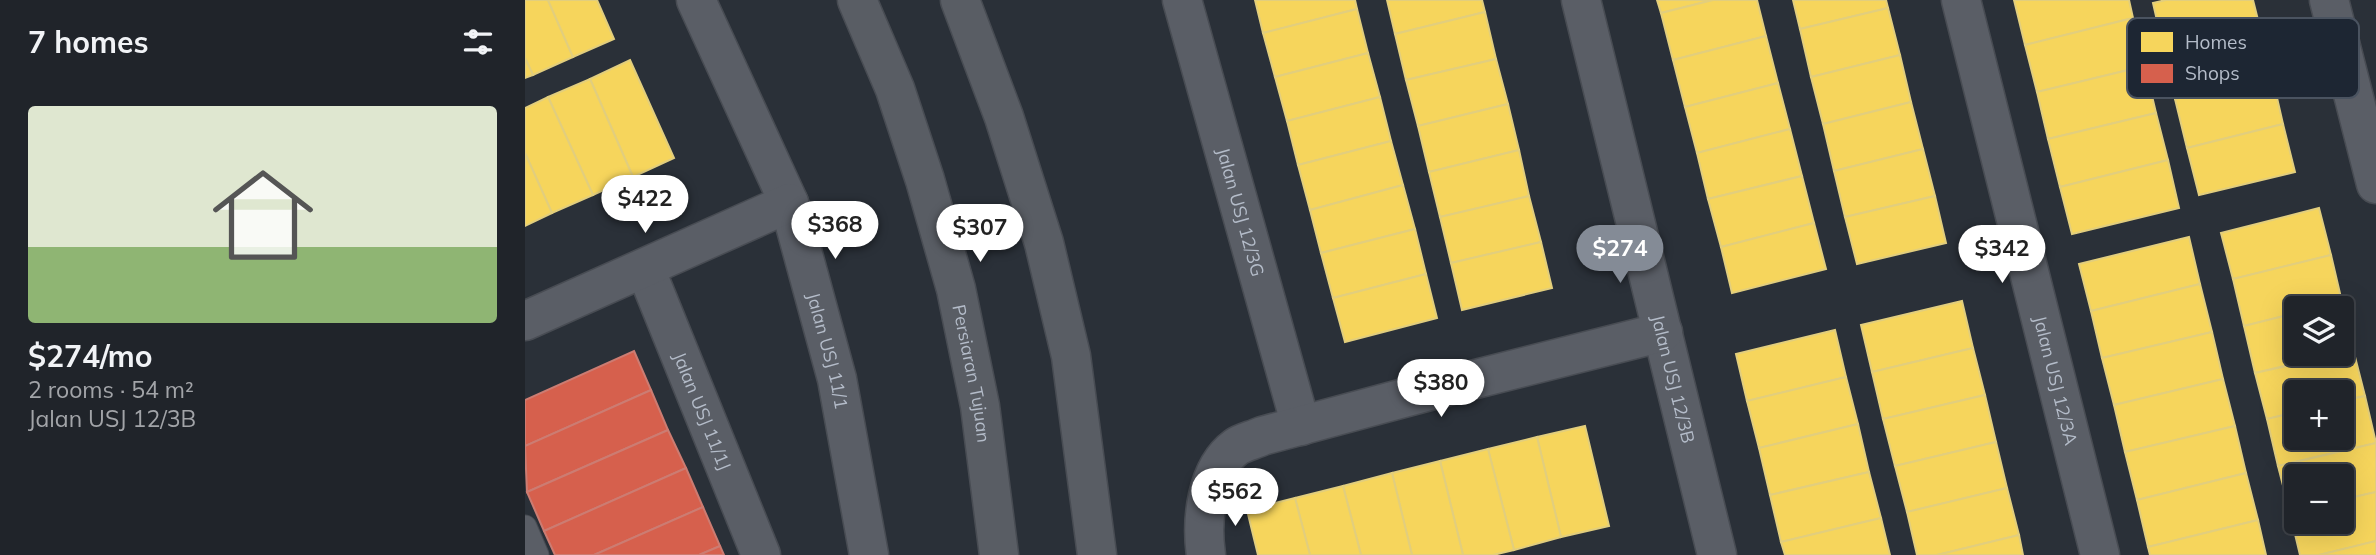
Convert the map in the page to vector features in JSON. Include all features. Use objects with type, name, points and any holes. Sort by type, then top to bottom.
[{"type":"main road","name":"Persiaran Tujuan","points":[[857,0],[895,89],[925,180],[956,289],[980,406],[999,555]]},
{"type":"main road","points":[[960,0],[1004,117],[1047,256],[1071,356],[1097,555]]},
{"type":"street","name":"Jalan USJ 11/1","points":[[696,0],[789,203],[837,379],[869,555]]},
{"type":"street","name":"Jalan USJ 12/3G","points":[[1182,0],[1301,426]]},
{"type":"street","name":"Jalan USJ 12/3B","points":[[1581,0],[1717,555]]},
{"type":"street","name":"Jalan USJ 12/3A","points":[[1961,0],[2100,555]]},
{"type":"street","points":[[2329,0],[2334,18]]},
{"type":"street","points":[[2354,98],[2376,184]]},
{"type":"street","points":[[525,321],[789,203]]},
{"type":"street","name":"Jalan USJ 11/1J","points":[[645,268],[761,555]]},
{"type":"street","points":[[1206,555],[1203,537],[1208,500],[1217,467],[1237,446],[1262,436],[1456,384],[1663,332]]},
{"type":"lane","points":[[525,527],[537,555]]},
{"type":"building: Homes","points":[[525,0],[548,0],[573,57],[533,75],[525,58]]},
{"type":"building: Homes","points":[[548,0],[597,0],[614,39],[573,57]]},
{"type":"building: Homes","points":[[1255,0],[1355,0],[1357,9],[1263,33]]},
{"type":"building: Homes","points":[[1387,0],[1482,0],[1485,12],[1395,34]]},
{"type":"building: Homes","points":[[1657,0],[1713,0],[1661,13]]},
{"type":"building: Homes","points":[[1713,0],[1757,0],[1766,36],[1673,60],[1661,13]]},
{"type":"building: Homes","points":[[1793,0],[1886,0],[1888,8],[1800,29]]},
{"type":"building: Homes","points":[[2014,0],[2129,0],[2133,18],[2025,45]]},
{"type":"building: Homes","points":[[2166,0],[2253,0],[2258,18],[2156,18],[2153,3]]},
{"type":"building: Homes","points":[[1888,8],[1900,55],[1811,77],[1800,29]]},
{"type":"building: Homes","points":[[1357,9],[1368,53],[1275,77],[1263,33]]},
{"type":"building: Homes","points":[[1485,12],[1496,59],[1406,80],[1395,34]]},
{"type":"building: Homes","points":[[2127,20],[2127,70],[2037,92],[2025,45]]},
{"type":"building: Homes","points":[[1766,36],[1778,83],[1685,107],[1673,60]]},
{"type":"building: Homes","points":[[1368,53],[1380,97],[1287,121],[1275,77]]},
{"type":"building: Homes","points":[[1900,55],[1911,102],[1823,124],[1811,77]]},
{"type":"building: Homes","points":[[525,58],[533,75],[525,78]]},
{"type":"building: Homes","points":[[1496,59],[1508,104],[1418,126],[1406,80]]},
{"type":"building: Homes","points":[[630,60],[674,158],[633,177],[590,79]]},
{"type":"building: Homes","points":[[2127,70],[2127,98],[2152,98],[2156,113],[2048,139],[2037,92]]},
{"type":"building: Homes","points":[[590,79],[633,177],[593,195],[548,97]]},
{"type":"building: Homes","points":[[1778,83],[1790,129],[1697,153],[1685,107]]},
{"type":"building: Homes","points":[[548,97],[593,195],[552,213],[525,153],[525,108]]},
{"type":"building: Homes","points":[[1380,97],[1391,141],[1298,165],[1287,121]]},
{"type":"building: Homes","points":[[2277,98],[2283,124],[2187,148],[2175,99]]},
{"type":"building: Homes","points":[[1911,102],[1923,149],[1834,171],[1823,124]]},
{"type":"building: Homes","points":[[1508,104],[1519,150],[1429,172],[1418,126]]},
{"type":"building: Homes","points":[[2156,113],[2168,160],[2060,187],[2048,139]]},
{"type":"building: Homes","points":[[2283,124],[2295,172],[2199,195],[2187,148]]},
{"type":"building: Homes","points":[[1790,129],[1802,176],[1708,199],[1697,153]]},
{"type":"building: Homes","points":[[1391,141],[1403,185],[1310,210],[1298,165]]},
{"type":"building: Homes","points":[[1923,149],[1935,196],[1845,217],[1834,171]]},
{"type":"building: Homes","points":[[1519,150],[1529,196],[1440,217],[1429,172]]},
{"type":"building: Homes","points":[[525,153],[552,213],[525,226]]},
{"type":"building: Homes","points":[[2168,160],[2179,208],[2072,234],[2060,187]]},
{"type":"building: Homes","points":[[1802,176],[1814,223],[1721,247],[1708,199]]},
{"type":"building: Homes","points":[[1403,185],[1415,229],[1321,253],[1310,210]]},
{"type":"building: Homes","points":[[1529,196],[1541,242],[1451,263],[1440,217]]},
{"type":"building: Homes","points":[[1935,196],[1946,243],[1857,264],[1845,217]]},
{"type":"building: Homes","points":[[2319,208],[2331,255],[2233,279],[2221,233]]},
{"type":"building: Homes","points":[[1814,223],[1826,269],[1732,293],[1721,247]]},
{"type":"building: Homes","points":[[1415,229],[1426,274],[1333,298],[1321,253]]},
{"type":"building: Homes","points":[[2189,237],[2200,284],[2091,311],[2079,264]]},
{"type":"building: Homes","points":[[1541,242],[1552,288],[1462,310],[1451,263]]},
{"type":"building: Homes","points":[[2331,255],[2341,296],[2284,296],[2284,316],[2244,326],[2233,279]]},
{"type":"building: Homes","points":[[1426,274],[1437,318],[1345,342],[1333,298]]},
{"type":"building: Homes","points":[[2200,284],[2212,332],[2102,358],[2091,311]]},
{"type":"building: Homes","points":[[1962,301],[1973,348],[1872,372],[1861,325]]},
{"type":"building: Homes","points":[[2284,316],[2284,366],[2255,373],[2244,326]]},
{"type":"building: Homes","points":[[1835,330],[1846,377],[1747,401],[1736,354]]},
{"type":"building: Homes","points":[[2212,332],[2223,379],[2114,405],[2102,358]]},
{"type":"building: Homes","points":[[1973,348],[1985,395],[1883,419],[1872,372]]},
{"type":"building: Homes","points":[[2354,353],[2365,396],[2354,398],[2354,380],[2284,380],[2284,415],[2267,419],[2255,373],[2287,366],[2354,366]]},
{"type":"building: Homes","points":[[1846,377],[1858,424],[1759,448],[1747,401]]},
{"type":"building: Homes","points":[[2223,379],[2235,426],[2125,452],[2114,405]]},
{"type":"building: Homes","points":[[1985,395],[1996,442],[1895,466],[1883,419]]},
{"type":"building: Homes","points":[[2365,396],[2376,443],[2354,448],[2354,398]]},
{"type":"building: Homes","points":[[2284,415],[2284,450],[2346,450],[2278,466],[2267,419]]},
{"type":"building: Homes","points":[[1858,424],[1869,472],[1770,495],[1759,448]]},
{"type":"building: Homes","points":[[1585,426],[1609,526],[1561,537],[1537,437]]},
{"type":"building: Homes","points":[[2235,426],[2246,473],[2137,500],[2125,452]]},
{"type":"building: Homes","points":[[1537,437],[1561,537],[1514,550],[1488,449]]},
{"type":"building: Homes","points":[[1996,442],[2007,488],[1907,512],[1895,466]]},
{"type":"building: Homes","points":[[2376,443],[2376,492],[2354,497],[2354,464],[2287,464],[2354,450]]},
{"type":"building: Homes","points":[[1488,449],[1514,550],[1493,555],[1463,555],[1440,461]]},
{"type":"building: Homes","points":[[1440,461],[1463,555],[1412,555],[1392,473]]},
{"type":"building: Homes","points":[[2284,465],[2284,490],[2278,466]]},
{"type":"building: Homes","points":[[1869,472],[1881,518],[1781,542],[1770,495]]},
{"type":"building: Homes","points":[[1392,473],[1412,555],[1361,555],[1343,486]]},
{"type":"building: Homes","points":[[2246,473],[2258,520],[2148,547],[2137,500]]},
{"type":"building: Homes","points":[[1343,486],[1361,555],[1310,555],[1295,498]]},
{"type":"building: Homes","points":[[2007,488],[2019,535],[1937,555],[1917,555],[1907,512]]},
{"type":"building: Homes","points":[[2376,492],[2376,541],[2319,555],[2300,555],[2295,534],[2354,534],[2354,497]]},
{"type":"building: Homes","points":[[1295,498],[1310,555],[1258,555],[1247,510]]},
{"type":"building: Homes","points":[[1881,518],[1890,555],[1785,555],[1781,542]]},
{"type":"building: Homes","points":[[2258,520],[2266,555],[2150,555],[2148,547]]},
{"type":"building: Homes","points":[[2019,535],[2023,555],[1937,555]]},
{"type":"building: Homes","points":[[2376,541],[2376,555],[2319,555]]},
{"type":"building: Shops","points":[[634,351],[651,390],[525,446],[525,400]]},
{"type":"building: Shops","points":[[651,390],[668,430],[527,492],[525,446]]},
{"type":"building: Shops","points":[[668,430],[686,468],[544,531],[527,492]]},
{"type":"building: Shops","points":[[686,468],[703,507],[594,555],[555,555],[544,531]]},
{"type":"building: Shops","points":[[703,507],[720,546],[699,555],[594,555]]},
{"type":"building: Shops","points":[[720,546],[724,555],[699,555]]}]
